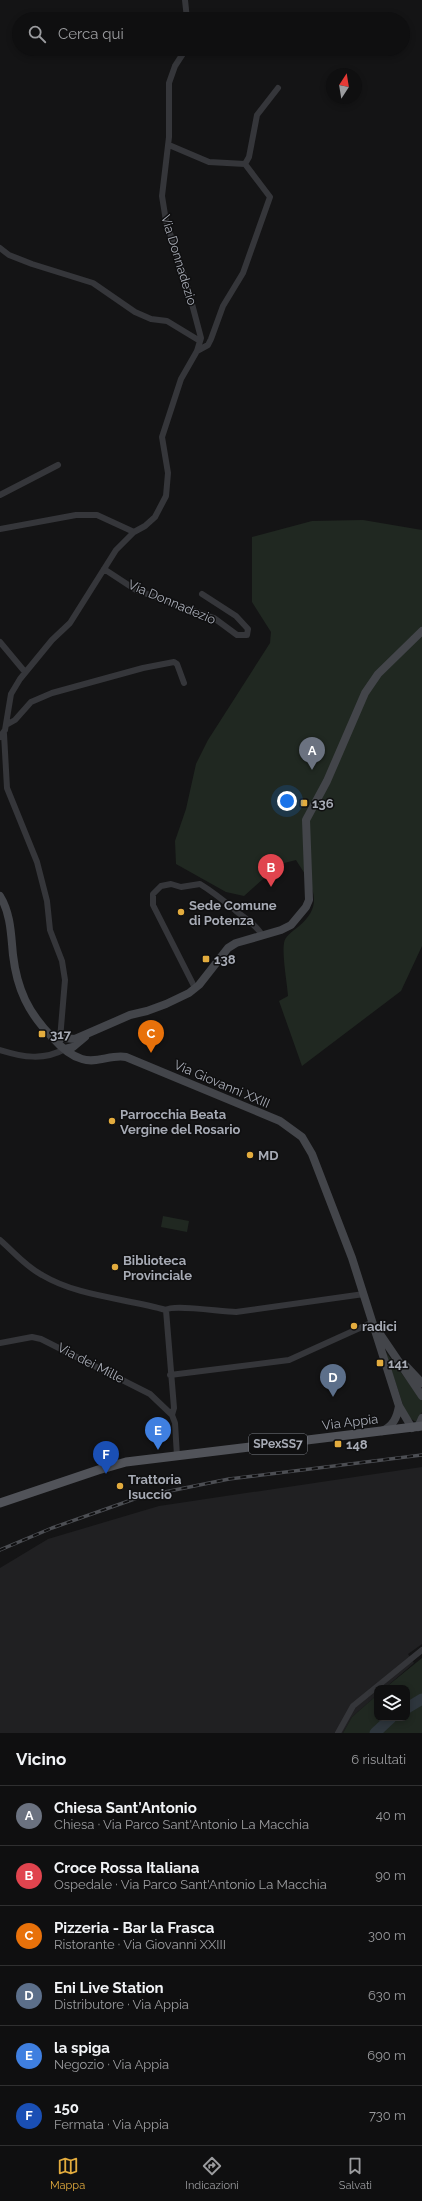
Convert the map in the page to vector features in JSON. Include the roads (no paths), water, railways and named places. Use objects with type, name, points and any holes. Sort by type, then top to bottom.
[{"type":"main road","points":[[65,1049],[75,1041],[89,1034],[130,1015],[166,1004],[195,988],[228,948],[236,943],[291,925],[306,907],[309,893],[306,863],[306,820],[326,781],[365,693],[378,674],[422,631]]},
{"type":"main road","points":[[0,896],[10,926],[17,979],[21,994],[33,1015],[65,1049],[81,1059]]},
{"type":"main road","points":[[56,1038],[75,1041]]},
{"type":"main road","points":[[75,1041],[81,1059]]},
{"type":"main road","name":"Via Giovanni XXIII","points":[[81,1059],[94,1060],[118,1055],[126,1057],[280,1121],[292,1128],[306,1142],[312,1154],[352,1258],[374,1324]]},
{"type":"main road","points":[[374,1324],[422,1396]]},
{"type":"main road","points":[[374,1324],[399,1406],[397,1417],[392,1425],[380,1432]]},
{"type":"main road","points":[[393,1352],[422,1383]]},
{"type":"main road","points":[[399,1406],[418,1425]]},
{"type":"main road","name":"Via Appia","points":[[0,1503],[126,1462],[380,1432],[418,1425]]},
{"type":"street","points":[[185,0],[186,12]]},
{"type":"street","name":"Via Donnadezio","points":[[56,1038],[65,980],[62,961],[50,930],[47,901],[37,862],[8,788],[2,736],[6,725],[12,694],[25,672],[52,640],[70,623],[116,550],[134,532],[145,526],[155,517],[166,496],[168,473],[162,437],[182,379],[197,351],[200,341],[191,299],[166,221],[163,204],[163,184],[169,146],[169,83],[175,66],[181,56]]},
{"type":"street","points":[[169,146],[209,162],[245,164],[249,157],[257,115],[278,88]]},
{"type":"street","name":"Via Donnadezio","points":[[197,351],[208,345],[212,339],[224,306],[242,273],[270,197],[245,164]]},
{"type":"street","points":[[0,248],[9,255],[27,262],[60,274],[93,283],[135,312],[152,319],[167,322],[200,341]]},
{"type":"street","points":[[0,495],[58,465]]},
{"type":"street","points":[[0,529],[76,515],[97,515],[134,532]]},
{"type":"street","name":"Via Donnadezio","points":[[104,569],[136,590],[202,613],[224,624],[238,635],[247,635],[248,629],[236,616],[202,594]]},
{"type":"street","points":[[0,642],[25,672]]},
{"type":"street","points":[[6,725],[15,720],[31,702],[52,693],[143,668],[174,662],[177,664],[184,683]]},
{"type":"street","points":[[195,988],[153,905],[152,899],[156,889],[166,884],[181,887],[200,884],[226,900],[235,911],[257,927],[262,935]]},
{"type":"street","points":[[0,1050],[18,1055],[35,1057],[50,1056],[65,1049]]},
{"type":"street","points":[[0,1240],[27,1265],[54,1281],[90,1293],[166,1310],[173,1307],[220,1312],[236,1312],[364,1294]]},
{"type":"street","points":[[166,1310],[170,1376],[174,1408],[172,1415],[176,1423],[177,1456]]},
{"type":"street","points":[[170,1376],[289,1360],[374,1324]]},
{"type":"street","name":"Via dei Mille","points":[[0,1343],[32,1337],[41,1339],[145,1391],[172,1415]]},
{"type":"street","points":[[338,1733],[353,1706],[422,1650]]},
{"type":"waterway","points":[[410,1706],[422,1699]]},
{"type":"waterway","points":[[375,1733],[388,1721]]},
{"type":"railway","points":[[0,1550],[52,1528],[140,1497],[229,1479],[422,1455]]},
{"type":"place","name":"Chiesa Sant'Antonio","points":[[312,770]]},
{"type":"place","name":"136","points":[[304,803]]},
{"type":"place","name":"Croce Rossa Italiana","points":[[271,887]]},
{"type":"place","name":"Sede Comune di Potenza","points":[[181,912]]},
{"type":"place","name":"138","points":[[206,959]]},
{"type":"place","name":"317","points":[[42,1034]]},
{"type":"place","name":"Pizzeria - Bar la Frasca","points":[[151,1053]]},
{"type":"place","name":"Parrocchia Beata Vergine del Rosario","points":[[112,1121]]},
{"type":"place","name":"MD","points":[[250,1155]]},
{"type":"place","name":"Biblioteca Provinciale","points":[[115,1267]]},
{"type":"place","name":"radici","points":[[354,1326]]},
{"type":"place","name":"141","points":[[380,1363]]},
{"type":"place","name":"Eni Live Station","points":[[333,1397]]},
{"type":"place","name":"148","points":[[338,1444]]},
{"type":"place","name":"la spiga","points":[[158,1450]]},
{"type":"place","name":"150","points":[[106,1474]]},
{"type":"place","name":"Trattoria Isuccio","points":[[120,1486]]}]
